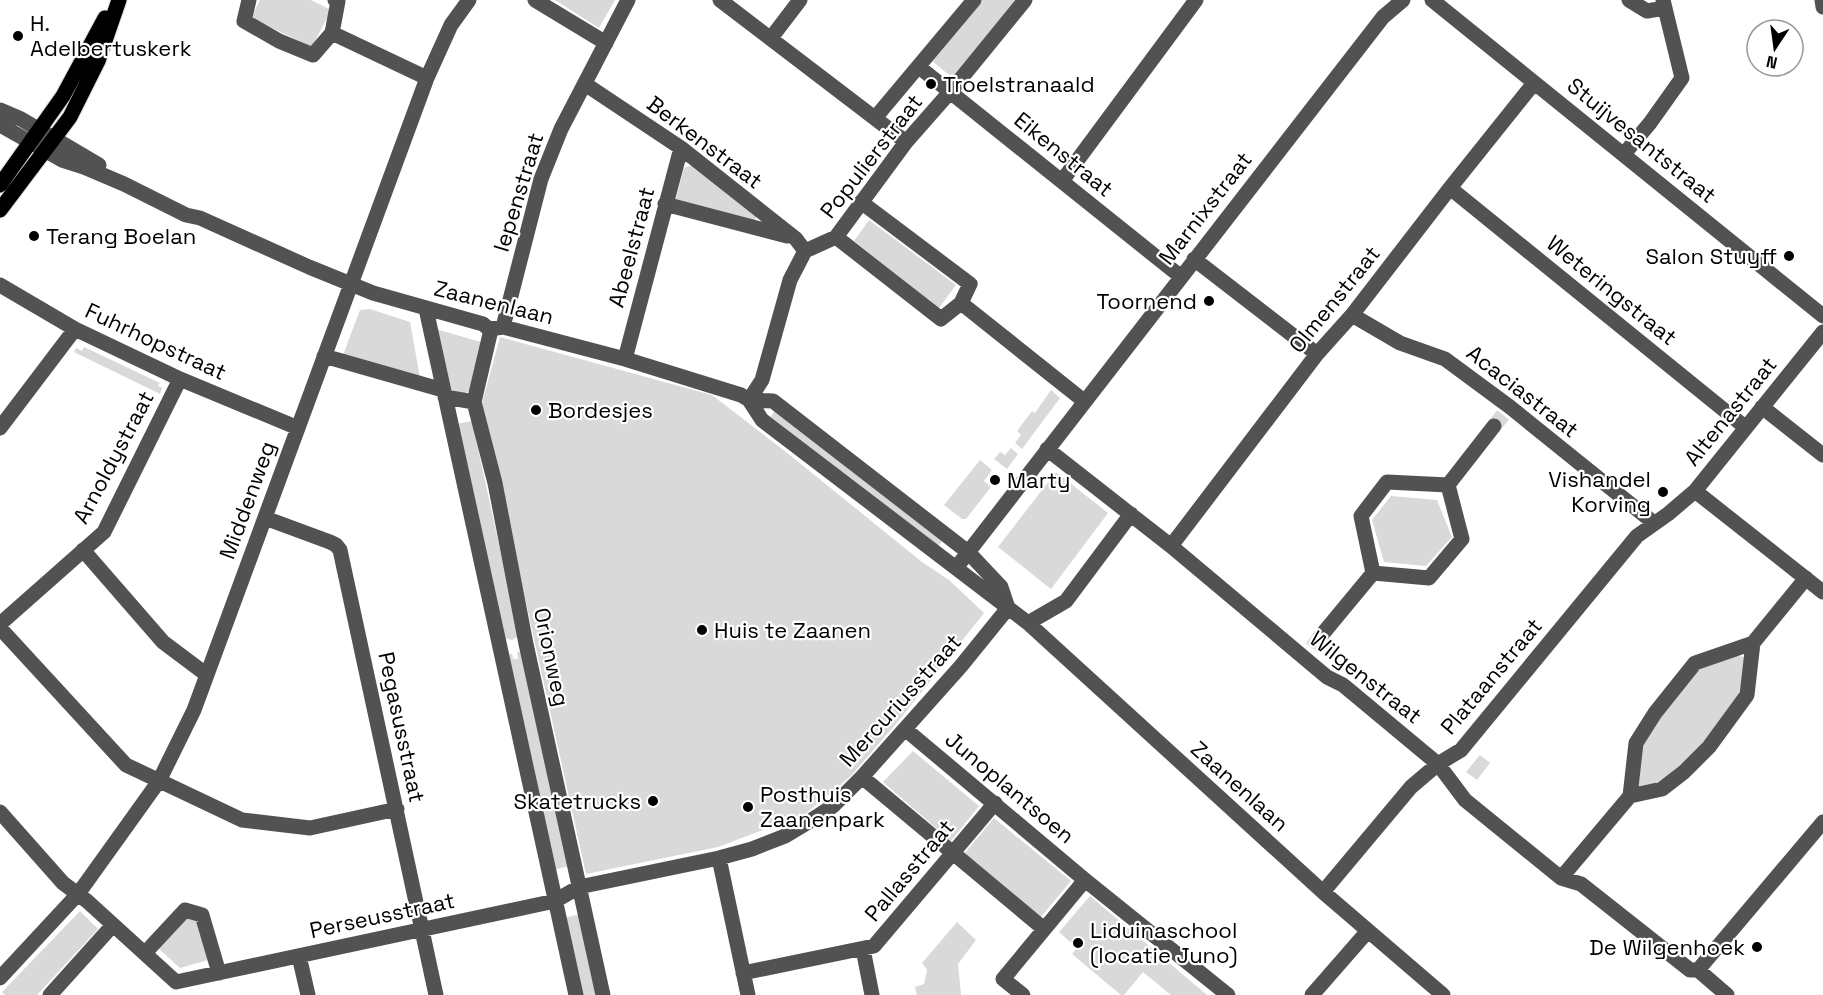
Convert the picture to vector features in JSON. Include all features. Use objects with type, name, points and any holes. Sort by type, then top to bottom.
[{"type":"main road","points":[[0,185],[63,96],[105,18],[112,0]]},
{"type":"main road","points":[[0,210],[70,117],[98,61],[119,0]]},
{"type":"street","points":[[249,0],[244,21],[279,41],[313,56],[332,33],[338,2],[335,0]]},
{"type":"street","name":"Middenweg","points":[[0,978],[78,894],[159,781],[194,710],[427,78],[451,25],[469,0]]},
{"type":"street","points":[[535,0],[606,43]]},
{"type":"street","name":"Iepenstraat","points":[[496,328],[540,179],[561,129],[628,0]]},
{"type":"street","points":[[720,0],[906,142]]},
{"type":"street","points":[[771,38],[800,0]]},
{"type":"street","points":[[875,118],[974,0]]},
{"type":"street","name":"Populierstraat","points":[[800,245],[836,237],[906,142],[1025,0]]},
{"type":"street","points":[[1062,182],[1196,0]]},
{"type":"street","name":"Stuijvesantstraat","points":[[1432,0],[1823,316]]},
{"type":"street","points":[[1624,154],[1650,123],[1682,78],[1664,4],[1647,11],[1629,0]]},
{"type":"street","points":[[1822,0],[1823,7]]},
{"type":"street","name":"Marnixstraat","points":[[956,568],[1180,276],[1395,3]]},
{"type":"street","points":[[332,33],[427,78]]},
{"type":"street","name":"Eikenstraat","points":[[918,67],[1180,276]]},
{"type":"street","name":"Olmenstraat","points":[[1171,546],[1317,354],[1352,315],[1534,83]]},
{"type":"street","name":"Berkenstraat","points":[[585,84],[681,148],[800,245]]},
{"type":"street","points":[[0,110],[21,119],[35,136]]},
{"type":"street","points":[[0,125],[35,136]]},
{"type":"street","name":"Zaanenlaan","points":[[35,136],[50,145],[62,160],[124,184],[186,215],[200,218],[373,293],[496,328],[625,358],[741,395],[749,400],[762,420],[1028,623],[1323,892],[1443,995]]},
{"type":"street","name":"Abeelstraat","points":[[625,358],[681,148]]},
{"type":"street","name":"Weteringstraat","points":[[1450,188],[1745,427]]},
{"type":"street","points":[[836,237],[941,319],[961,303],[970,284],[861,202]]},
{"type":"street","name":"Berkenstraat","points":[[665,204],[756,227],[800,245]]},
{"type":"street","points":[[749,400],[762,380],[800,245]]},
{"type":"street","points":[[1194,259],[1317,354]]},
{"type":"street","name":"Fuhrhopstraat","points":[[0,285],[75,329],[180,379],[298,428]]},
{"type":"street","points":[[961,303],[1084,401]]},
{"type":"street","points":[[426,309],[576,995]]},
{"type":"street","name":"Acaciastraat","points":[[1352,315],[1400,343],[1444,359],[1502,416],[1654,523]]},
{"type":"street","name":"Orionweg","points":[[496,328],[490,334],[474,402],[495,483],[526,644],[603,995]]},
{"type":"street","points":[[0,428],[75,329]]},
{"type":"street","name":"Altenastraat","points":[[1668,514],[1695,490],[1823,332]]},
{"type":"street","points":[[324,356],[474,402]]},
{"type":"street","name":"Arnoldystraat","points":[[0,626],[104,532],[180,379]]},
{"type":"street","name":"Zaanenlaan","points":[[749,400],[773,400],[968,552],[1001,587],[1008,608]]},
{"type":"street","points":[[1762,407],[1823,455]]},
{"type":"street","points":[[1448,485],[1502,416]]},
{"type":"street","name":"Wilgenstraat","points":[[1047,449],[1171,546],[1312,647],[1327,677],[1343,686],[1438,764],[1465,800],[1561,878],[1581,884],[1690,970],[1698,970],[1727,995]]},
{"type":"street","points":[[1373,573],[1361,516],[1387,482],[1448,485]]},
{"type":"street","points":[[1373,573],[1429,578],[1462,539],[1448,485]]},
{"type":"street","points":[[1695,490],[1823,592]]},
{"type":"street","points":[[1028,623],[1066,601],[1131,514]]},
{"type":"street","name":"Plataanstraat","points":[[1323,892],[1411,787],[1438,764],[1461,750],[1637,536],[1668,514]]},
{"type":"street","name":"Pegasusstraat","points":[[265,518],[330,542],[340,550],[436,995]]},
{"type":"street","points":[[83,550],[163,642],[207,675]]},
{"type":"street","points":[[1312,647],[1373,573]]},
{"type":"street","points":[[1630,796],[1662,789],[1684,772],[1709,747],[1747,695],[1754,643],[1806,578]]},
{"type":"street","name":"Mercuriusstraat","points":[[579,887],[752,849],[785,836],[833,806],[862,777],[961,666],[1008,608]]},
{"type":"street","points":[[0,626],[126,765],[242,820],[310,828],[397,809]]},
{"type":"street","points":[[1561,878],[1630,796],[1636,743],[1655,713],[1695,663],[1754,643]]},
{"type":"street","points":[[501,650],[526,644]]},
{"type":"street","name":"Junoplantsoen","points":[[905,729],[1085,880],[1228,995]]},
{"type":"street","points":[[862,777],[1044,929]]},
{"type":"street","name":"Pallasstraat","points":[[743,973],[874,946],[995,803]]},
{"type":"street","name":"Perseusstraat","points":[[0,812],[63,883],[176,982],[555,901],[579,887]]},
{"type":"street","points":[[1698,970],[1823,822]]},
{"type":"street","points":[[719,858],[748,995]]},
{"type":"street","points":[[1023,995],[1003,979],[1085,880]]},
{"type":"street","points":[[145,953],[185,910],[202,915],[219,973]]},
{"type":"street","points":[[50,995],[113,925]]},
{"type":"street","points":[[1312,995],[1368,932]]},
{"type":"street","points":[[863,949],[872,995]]},
{"type":"street","points":[[299,956],[308,995]]},
{"type":"shaded area","points":[[260,0],[311,0],[331,10],[312,47],[251,18]]},
{"type":"shaded area","points":[[555,0],[615,0],[599,28]]},
{"type":"shaded area","points":[[979,0],[1017,0],[955,80],[931,60]]},
{"type":"shaded area","points":[[692,165],[757,215],[754,223],[675,202],[684,168]]},
{"type":"shaded area","points":[[869,220],[956,285],[939,308],[854,241]]},
{"type":"shaded area","points":[[370,309],[410,322],[420,378],[343,355],[360,310]]},
{"type":"shaded area","points":[[436,329],[484,343],[470,391],[452,392],[448,386]]},
{"type":"shaded area","points":[[500,337],[712,395],[922,562],[949,580],[984,613],[900,719],[851,776],[805,814],[718,847],[586,874],[482,403]]},
{"type":"shaded area","points":[[84,347],[160,383],[158,386],[162,388],[160,394],[74,352],[76,348],[82,351]]},
{"type":"shaded area","points":[[1051,390],[1060,398],[1022,449],[1015,443],[1021,435],[1017,431],[1032,411],[1035,413]]},
{"type":"shaded area","points":[[775,410],[942,541],[938,547],[771,417]]},
{"type":"shaded area","points":[[472,421],[518,632],[517,637],[512,640],[505,638],[456,424]]},
{"type":"shaded area","points":[[1011,448],[1018,454],[1007,469],[994,459],[1000,452],[1005,455]]},
{"type":"shaded area","points":[[980,460],[992,470],[984,481],[991,487],[966,519],[962,519],[944,505]]},
{"type":"shaded area","points":[[1056,472],[1108,513],[1051,589],[998,547]]},
{"type":"shaded area","points":[[1391,496],[1437,500],[1452,537],[1426,566],[1384,562],[1372,520]]},
{"type":"shaded area","points":[[517,651],[521,653],[569,866],[553,870],[509,655],[512,653],[513,659],[518,659]]},
{"type":"shaded area","points":[[1727,655],[1746,657],[1741,698],[1690,763],[1662,786],[1630,796],[1640,743],[1698,667]]},
{"type":"shaded area","points":[[913,751],[979,806],[951,841],[883,782]]},
{"type":"shaded area","points":[[1480,755],[1490,763],[1477,780],[1466,772]]},
{"type":"shaded area","points":[[994,818],[1071,881],[1040,918],[964,854]]},
{"type":"shaded area","points":[[1090,896],[1207,995],[1171,995],[1143,972],[1124,995],[1121,995],[1072,954],[1077,948],[1059,932]]},
{"type":"shaded area","points":[[80,911],[98,929],[37,995],[5,995],[2,992]]},
{"type":"shaded area","points":[[580,914],[598,995],[581,995],[565,918]]},
{"type":"shaded area","points":[[188,917],[197,920],[208,960],[180,968],[158,948]]},
{"type":"shaded area","points":[[957,922],[976,940],[958,964],[961,995],[917,995],[915,987],[924,984],[927,970],[922,963]]},
{"type":"tunnel","points":[[1494,426],[1503,415]]},
{"type":"tunnel","points":[[1312,648],[1320,637]]},
{"type":"place","name":"H. Adelbertuskerk","points":[[18,36]]},
{"type":"place","name":"Troelstranaald","points":[[931,84]]},
{"type":"place","name":"Terang Boelan","points":[[34,236]]},
{"type":"place","name":"Salon Stuyff","points":[[1789,256]]},
{"type":"place","name":"Toornend","points":[[1209,301]]},
{"type":"place","name":"Bordesjes","points":[[536,410]]},
{"type":"place","name":"Marty","points":[[995,480]]},
{"type":"place","name":"Vishandel Korving","points":[[1663,492]]},
{"type":"place","name":"Huis te Zaanen","points":[[702,630]]},
{"type":"place","name":"Skatetrucks","points":[[653,801]]},
{"type":"place","name":"Posthuis Zaanenpark","points":[[748,807]]},
{"type":"place","name":"Liduinaschool (locatie Juno)","points":[[1078,943]]},
{"type":"place","name":"De Wilgenhoek","points":[[1757,947]]}]
